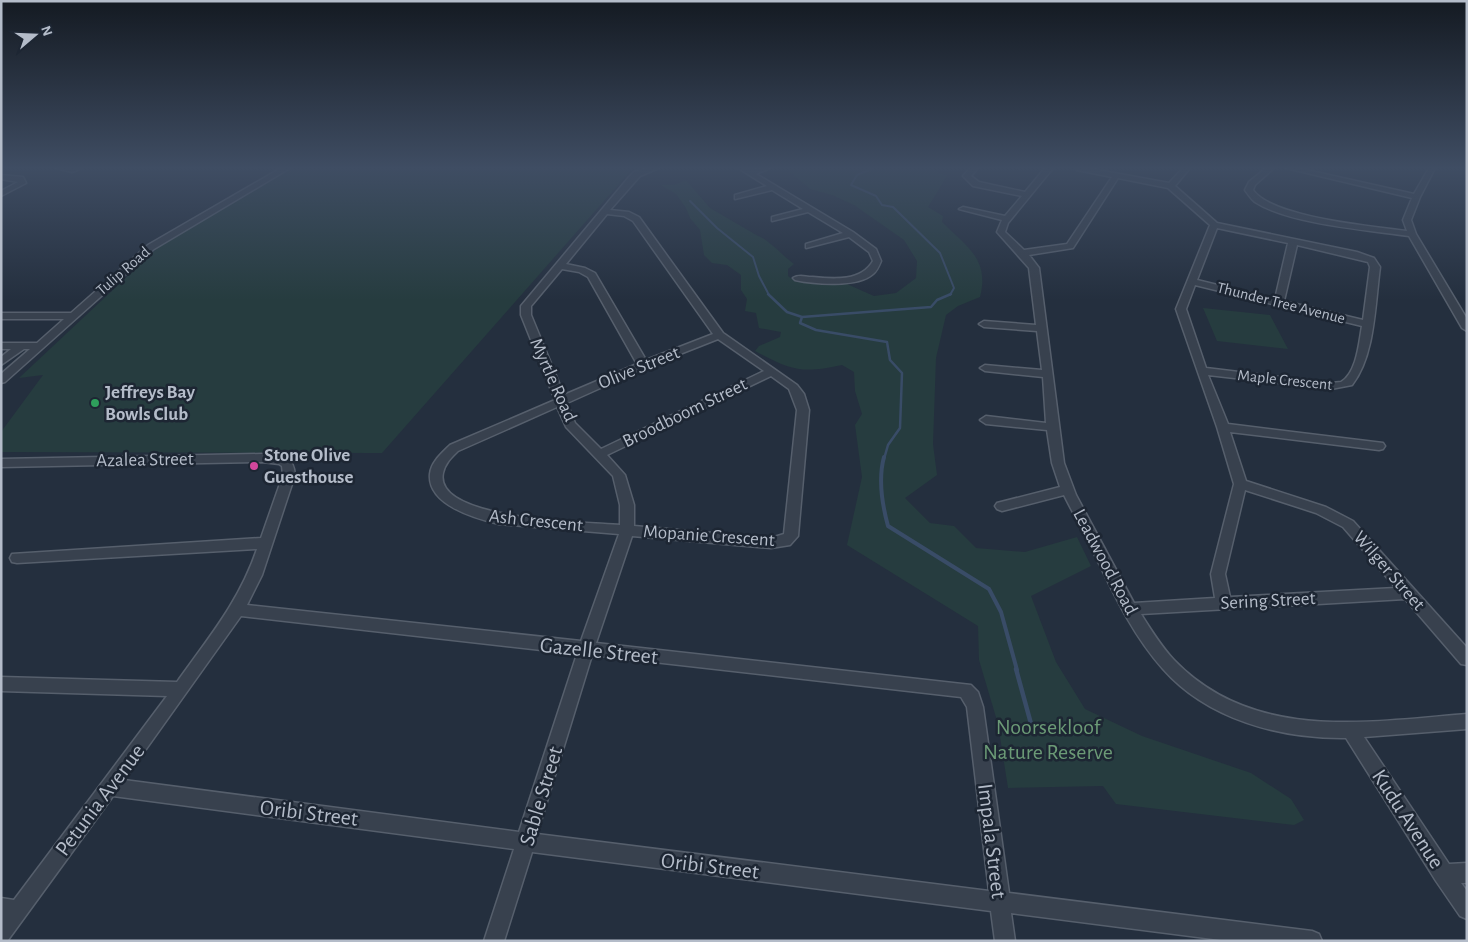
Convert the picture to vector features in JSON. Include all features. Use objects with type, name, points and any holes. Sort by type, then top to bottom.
[{"type":"street","name":"Tulip Road","points":[[1,380],[151,247],[211,212]]},
{"type":"street","name":"Myrtle Road","points":[[586,650],[627,530],[627,505],[624,488],[620,475],[570,424],[526,311],[527,303],[606,212]]},
{"type":"street","name":"Mopanie Crescent","points":[[606,212],[626,214],[638,221],[719,336],[793,387],[798,394],[803,410],[791,536],[785,541],[771,543],[627,530]]},
{"type":"street","points":[[775,219],[800,212]]},
{"type":"street","points":[[798,278],[834,280],[866,275],[872,270],[877,261],[873,251],[815,212]]},
{"type":"street","points":[[976,212],[1007,219],[1013,212]]},
{"type":"street","points":[[1023,253],[1070,246],[1092,212]]},
{"type":"street","points":[[1200,212],[1214,225],[1182,309],[1223,427],[1240,484],[1218,574],[1220,592],[1225,604]]},
{"type":"street","points":[[1286,212],[1412,234]]},
{"type":"street","points":[[1410,212],[1407,220],[1412,234],[1467,328]]},
{"type":"street","name":"Leadwood Road","points":[[1007,219],[1001,232],[1023,253],[1034,268],[1048,374],[1052,427],[1058,462],[1067,490],[1128,609],[1161,658],[1180,678],[1203,695],[1232,710],[1264,721],[1295,728],[1350,730],[1467,721]]},
{"type":"street","name":"Maple Crescent","points":[[1202,371],[1321,385],[1345,384],[1353,376],[1368,324],[1374,263],[1357,255],[1214,225]]},
{"type":"street","points":[[809,246],[850,234]]},
{"type":"street","points":[[1278,302],[1293,242]]},
{"type":"street","points":[[560,266],[582,270],[592,275],[643,366]]},
{"type":"street","name":"Thunder Tree Avenue","points":[[1193,282],[1368,324]]},
{"type":"street","points":[[1,316],[73,316]]},
{"type":"street","points":[[984,324],[1042,328]]},
{"type":"street","name":"Olive Street","points":[[560,401],[719,336]]},
{"type":"street","points":[[1,346],[40,346]]},
{"type":"street","points":[[1,362],[22,346]]},
{"type":"street","points":[[985,368],[1048,374]]},
{"type":"street","name":"Broodboom Street","points":[[600,454],[771,372]]},
{"type":"street","name":"Ash Crescent","points":[[560,401],[454,448],[441,458],[436,466],[435,476],[439,487],[448,498],[480,516],[627,530]]},
{"type":"street","points":[[986,420],[1052,427]]},
{"type":"street","points":[[1223,427],[1379,446]]},
{"type":"street","name":"Azalea Street","points":[[1,463],[262,458],[282,460],[288,465]]},
{"type":"street","name":"Petunia Avenue","points":[[1,933],[9,909],[109,787],[237,610],[254,575],[288,475],[288,465]]},
{"type":"street","name":"Wilger Street","points":[[1240,484],[1321,510],[1348,524],[1467,659]]},
{"type":"street","points":[[1002,506],[1067,490]]},
{"type":"street","points":[[17,558],[265,543]]},
{"type":"street","name":"Sering Street","points":[[1128,609],[1408,593]]},
{"type":"street","name":"Gazelle Street","points":[[237,610],[586,650],[961,688]]},
{"type":"street","name":"Sable Street","points":[[494,941],[586,650]]},
{"type":"street","points":[[1,684],[181,689]]},
{"type":"street","name":"Impala Street","points":[[961,688],[969,692],[975,707],[1004,941]]},
{"type":"street","name":"Kudu Avenue","points":[[1350,730],[1467,909]]},
{"type":"street","name":"Oribi Street","points":[[109,787],[1000,903],[1312,941]]},
{"type":"street","points":[[1443,874],[1467,873]]},
{"type":"green space","points":[[217,212],[594,212],[382,453],[1,452],[1,432],[43,375],[19,378],[163,243]]},
{"type":"green space","name":"Noorsekloof Nature Reserve","points":[[688,212],[717,212],[766,241],[794,264],[788,269],[788,276],[795,281],[840,281],[874,296],[896,293],[916,278],[917,261],[904,240],[864,212],[936,212],[943,216],[942,222],[974,254],[982,273],[980,297],[958,306],[946,315],[936,358],[933,444],[937,475],[905,498],[930,523],[954,526],[976,548],[1025,552],[1077,537],[1091,566],[1031,596],[1056,662],[1085,709],[1142,736],[1251,773],[1291,799],[1304,820],[1294,825],[1116,804],[1103,786],[1008,788],[998,724],[979,660],[978,626],[847,545],[862,477],[855,425],[862,414],[855,391],[854,372],[842,365],[806,370],[788,366],[755,351],[759,346],[780,337],[781,332],[759,328],[756,313],[745,311],[747,299],[741,290],[741,275],[727,265],[712,263],[704,255],[700,230]]},
{"type":"green space","points":[[1203,308],[1270,315],[1288,349],[1217,341]]},
{"type":"waterway","points":[[701,212],[717,228],[753,257],[759,276],[769,295]]},
{"type":"waterway","points":[[898,212],[940,253],[954,288],[950,294]]},
{"type":"waterway","points":[[802,317],[931,307],[937,300],[950,294]]},
{"type":"waterway","points":[[769,295],[787,312],[802,317]]},
{"type":"waterway","points":[[802,317],[800,323],[816,330],[887,342],[890,360],[902,373],[900,428],[888,445],[884,459]]},
{"type":"waterway","points":[[884,457],[881,474],[881,492],[888,526],[989,589],[1001,612],[1017,670]]},
{"type":"waterway","points":[[1016,669],[1033,731]]},
{"type":"place","name":"Jeffreys Bay Bowls Club","points":[[95,403]]},
{"type":"place","name":"Stone Olive Guesthouse","points":[[254,466]]}]
